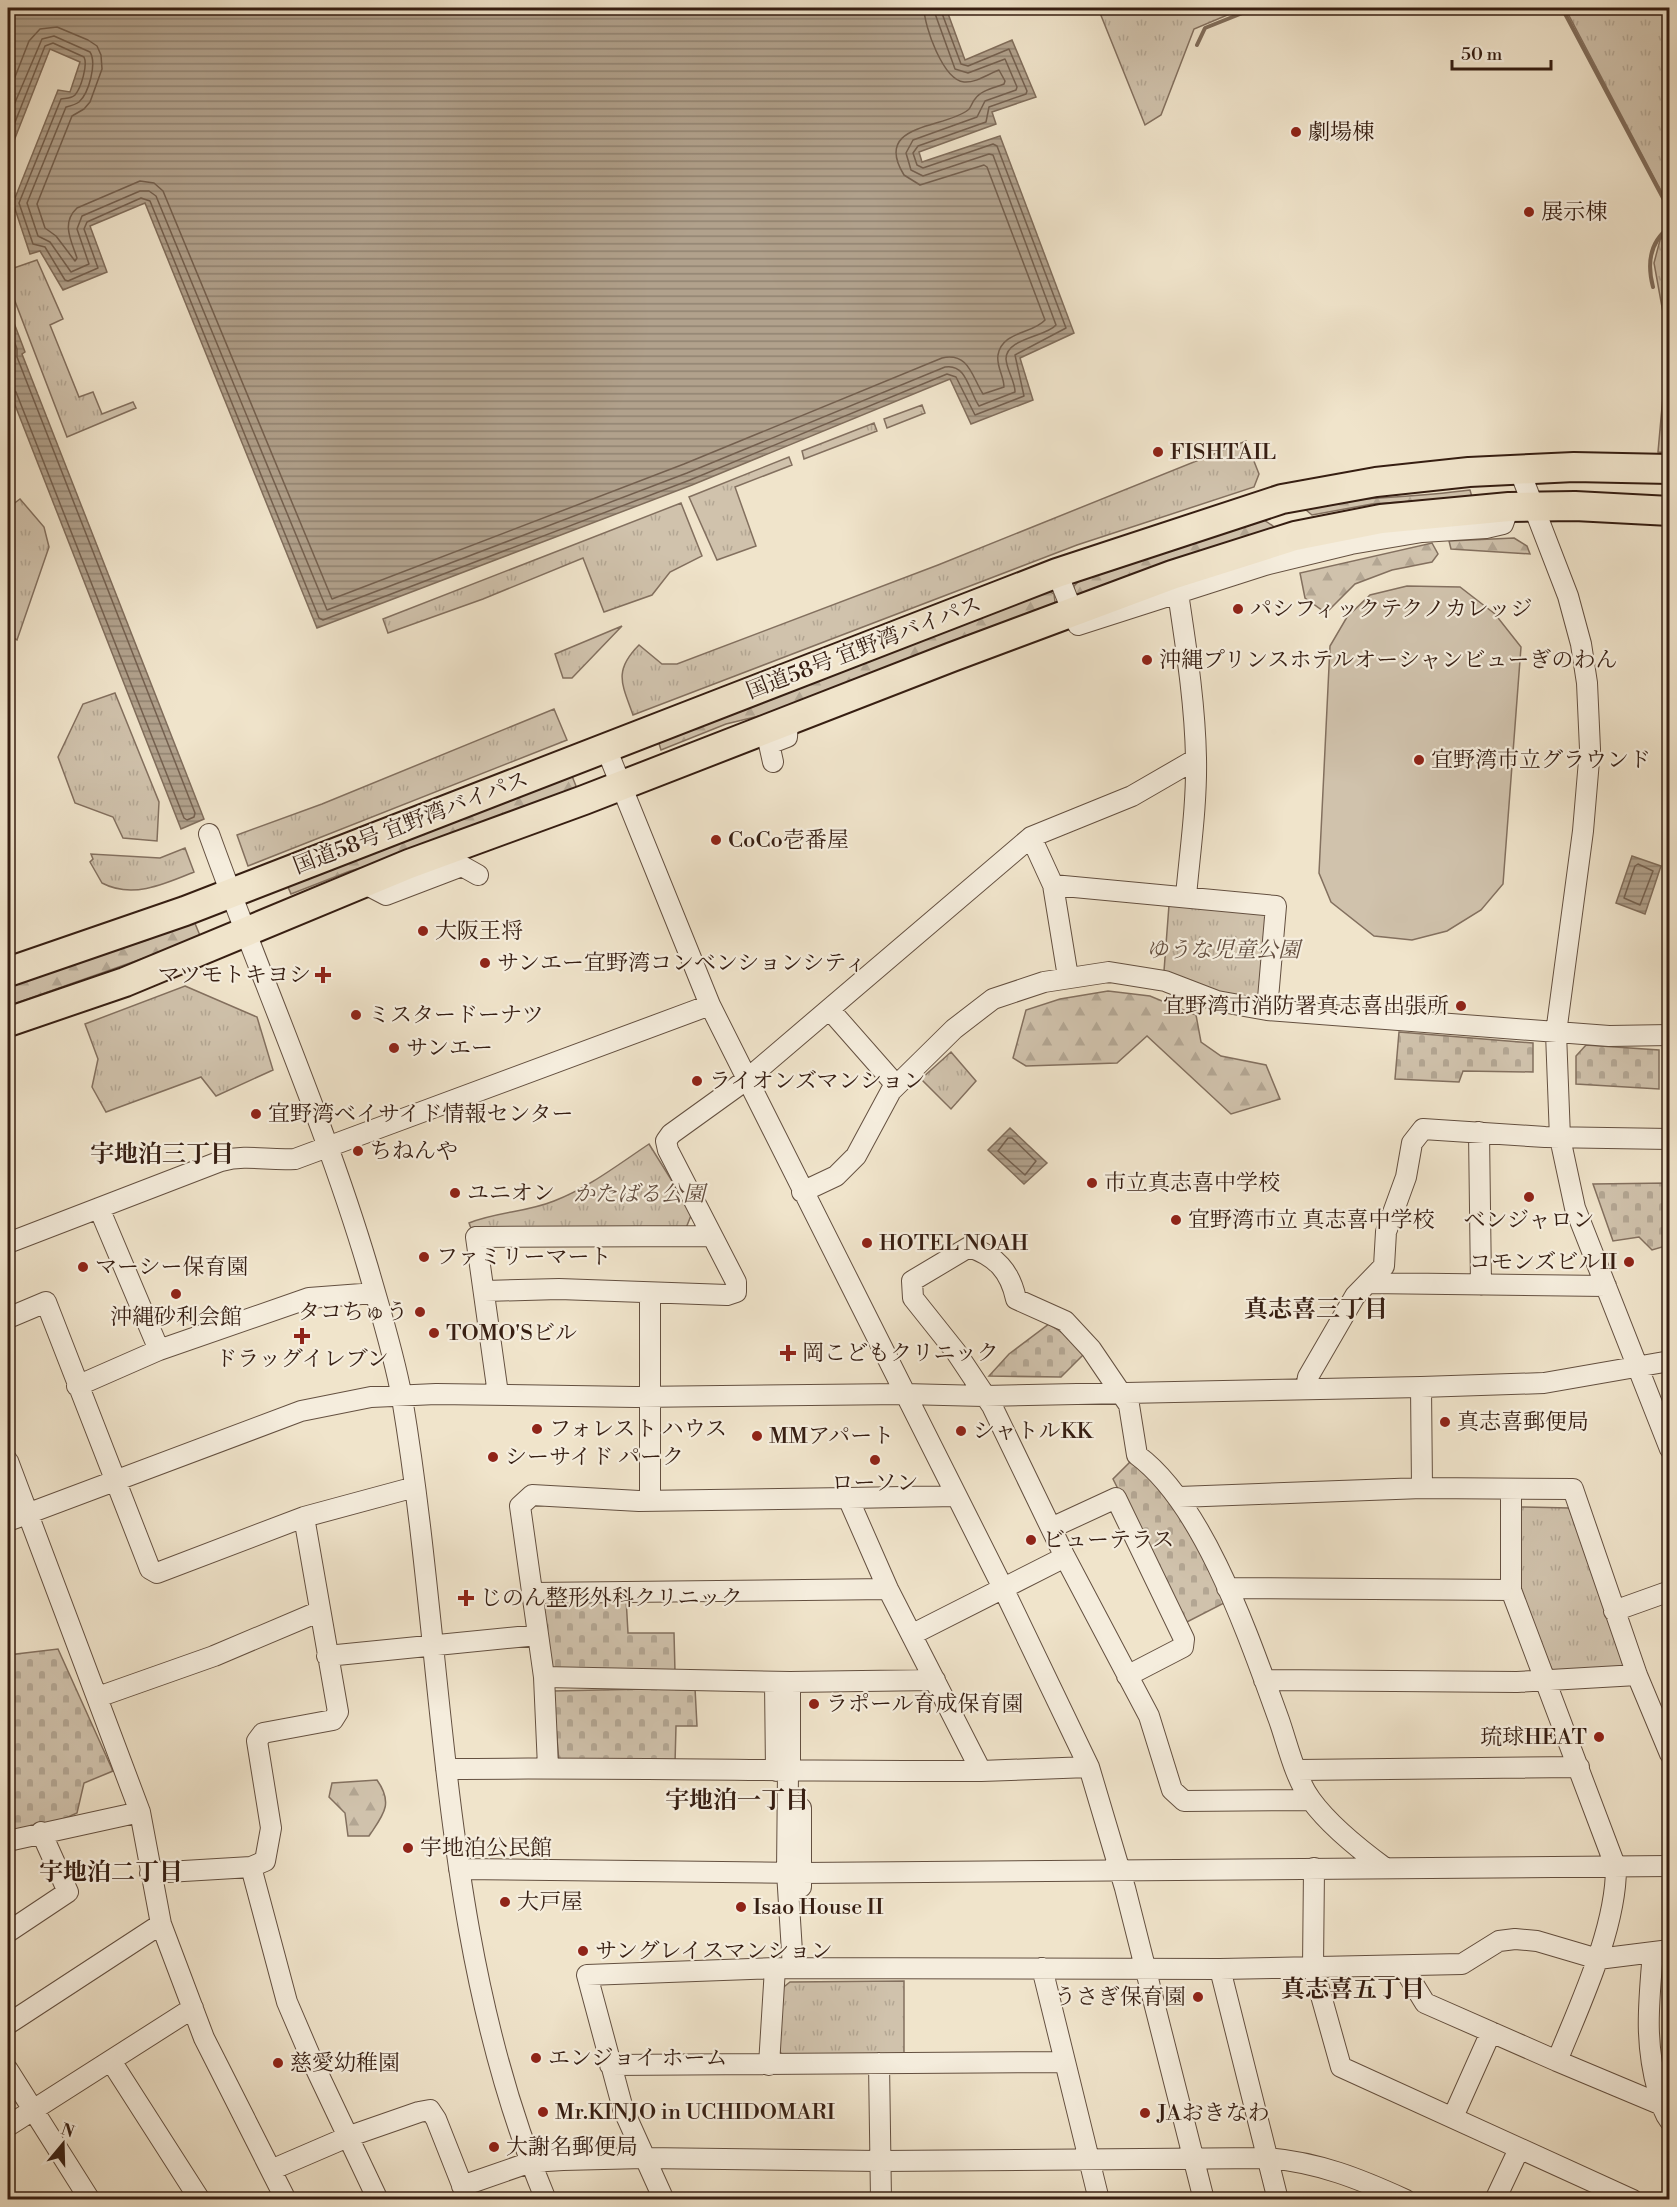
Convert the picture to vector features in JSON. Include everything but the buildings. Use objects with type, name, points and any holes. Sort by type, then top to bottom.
[{"type":"highway","name":"国道58号 宜野湾バイパス","points":[[8,972],[230,892],[1057,573],[1282,499],[1376,482],[1519,469],[1637,467],[1670,469]]},
{"type":"highway","name":"国道58号 宜野湾バイパス","points":[[8,1022],[125,982],[363,883],[1072,612],[1172,575],[1295,536],[1381,519],[1521,507],[1632,508],[1670,511]]},
{"type":"street","points":[[1519,469],[1521,507],[1568,596],[1581,644],[1587,682],[1590,738],[1583,831],[1556,1033],[1560,1138],[1575,1208],[1670,1449]]},
{"type":"street","points":[[1057,573],[1078,625],[1265,565],[1351,544],[1422,532],[1486,528],[1503,524],[1521,507]]},
{"type":"street","points":[[1632,508],[1670,527]]},
{"type":"street","points":[[1178,593],[1193,705],[1196,759],[1194,817],[1186,896]]},
{"type":"street","points":[[773,762],[769,744],[786,737],[788,720]]},
{"type":"street","points":[[606,748],[710,1005],[1003,1588],[1089,1767],[1120,1869],[1204,2199]]},
{"type":"street","points":[[484,1291],[559,1289],[727,1295],[736,1292],[736,1282],[668,1150],[666,1141],[671,1134],[746,1080],[1031,837],[1132,796],[1196,759]]},
{"type":"street","points":[[209,834],[328,1145],[375,1293],[401,1395],[415,1487],[446,1769],[466,1925],[491,2030],[531,2162],[546,2199]]},
{"type":"street","points":[[1031,837],[1053,885],[1068,977]]},
{"type":"street","points":[[363,883],[386,895],[462,866],[478,875]]},
{"type":"street","points":[[1053,885],[1276,906],[1267,1010]]},
{"type":"street","points":[[802,1192],[836,1176],[856,1156],[878,1111],[896,1084],[954,1029],[993,999],[1068,977],[1109,972],[1142,976],[1165,981],[1217,1001],[1267,1010],[1556,1033],[1609,1036],[1670,1035]]},
{"type":"street","points":[[8,1243],[221,1161],[241,1156],[278,1161],[295,1159],[710,1005]]},
{"type":"street","points":[[830,1010],[896,1084]]},
{"type":"street","points":[[1306,1388],[1308,1377],[1355,1296],[1384,1266],[1386,1232],[1406,1177],[1412,1143],[1423,1128],[1560,1138],[1670,1140]]},
{"type":"street","points":[[1479,1132],[1481,1286]]},
{"type":"street","points":[[99,1208],[159,1350]]},
{"type":"street","points":[[498,1394],[477,1237],[711,1236]]},
{"type":"street","points":[[1311,1800],[1184,1801],[1172,1790],[1149,1716],[1065,1557],[992,1406],[956,1352],[913,1298],[912,1281],[969,1247],[989,1254],[1012,1282],[1016,1299],[1065,1321],[1091,1349],[1124,1394],[1129,1405],[1137,1455],[1157,1469],[1179,1497],[1227,1588],[1297,1770],[1311,1800],[1341,1832],[1385,1868]]},
{"type":"street","points":[[1368,1283],[1606,1286]]},
{"type":"street","points":[[77,1386],[159,1350],[309,1298],[375,1293]]},
{"type":"street","points":[[650,1293],[650,1500]]},
{"type":"street","points":[[8,1318],[46,1302],[150,1569],[157,1573],[304,1517],[415,1487]]},
{"type":"street","points":[[8,1521],[301,1411],[339,1402],[401,1395],[650,1397],[904,1394],[984,1396],[1421,1387],[1544,1383],[1670,1361]]},
{"type":"street","points":[[1421,1387],[1422,1488]]},
{"type":"street","points":[[8,1461],[140,1812],[161,1924],[204,2038],[286,2199]]},
{"type":"street","points":[[1179,1497],[1422,1488],[1573,1489],[1637,1676],[1670,1754]]},
{"type":"street","points":[[1511,1489],[1511,1590],[1580,1767],[1616,1868],[1616,1886],[1598,1959],[1557,2061]]},
{"type":"street","points":[[548,1767],[544,1677],[520,1506],[532,1495],[650,1500],[956,1496]]},
{"type":"street","points":[[848,1498],[888,1589],[981,1771]]},
{"type":"street","points":[[1051,1528],[1116,1498],[1184,1639],[1183,1647],[1127,1676]]},
{"type":"street","points":[[150,1873],[251,1867],[265,1861],[271,1828],[257,1741],[263,1733],[333,1720],[338,1712],[318,1612],[304,1517]]},
{"type":"street","points":[[913,1634],[1065,1557]]},
{"type":"street","points":[[1227,1588],[1511,1590]]},
{"type":"street","points":[[533,1593],[888,1589]]},
{"type":"street","points":[[1614,1611],[1670,1591]]},
{"type":"street","points":[[98,1697],[214,1656],[318,1612]]},
{"type":"street","points":[[327,1656],[538,1635]]},
{"type":"street","points":[[1264,1680],[1546,1680],[1637,1676]]},
{"type":"street","points":[[544,1677],[782,1682],[935,1680]]},
{"type":"street","points":[[769,2065],[790,1968],[794,1873],[782,1682]]},
{"type":"street","points":[[446,1769],[548,1767],[789,1772],[981,1771],[1089,1767]]},
{"type":"street","points":[[1297,1770],[1580,1767]]},
{"type":"street","points":[[8,1841],[40,1832],[140,1812]]},
{"type":"street","points":[[8,1932],[68,1892],[40,1832]]},
{"type":"street","points":[[459,1869],[794,1873],[1670,1866]]},
{"type":"street","points":[[251,1867],[287,2002],[314,2065],[350,2136],[378,2199]]},
{"type":"street","points":[[1314,1868],[1313,1967],[1341,2067],[1633,2199]]},
{"type":"street","points":[[8,2024],[161,1924]]},
{"type":"street","points":[[664,2199],[624,2109],[587,1975],[790,1968],[1404,1967],[1462,1964],[1499,1941],[1515,1939],[1537,1941],[1598,1959],[1661,1951],[1647,2032],[1653,2072],[1666,2107]]},
{"type":"street","points":[[1404,1967],[1425,2004],[1666,2107]]},
{"type":"street","points":[[1042,1968],[1099,2199]]},
{"type":"street","points":[[1220,1969],[1278,2199]]},
{"type":"street","points":[[8,2126],[193,2008]]},
{"type":"street","points":[[1453,2117],[1491,2032]]},
{"type":"street","points":[[111,2061],[200,2199]]},
{"type":"street","points":[[610,2065],[1064,2062]]},
{"type":"street","points":[[879,2063],[881,2199]]},
{"type":"street","points":[[8,2070],[90,2199]]},
{"type":"street","points":[[272,2170],[350,2136],[430,2110],[436,2119],[465,2193],[531,2162],[644,2158],[879,2162],[1089,2158],[1267,2158],[1299,2160],[1327,2167],[1356,2176],[1406,2199]]},
{"type":"street","points":[[1495,2199],[1519,2149]]},
{"type":"green space","points":[[1098,8],[1244,8],[1194,29],[1161,115],[1145,125]]},
{"type":"green space","points":[[1565,8],[1669,8],[1669,206]]},
{"type":"green space","points":[[1669,230],[1669,453],[1658,452],[1668,340],[1654,263],[1660,240]]},
{"type":"green space","points":[[37,260],[63,319],[50,325],[79,397],[93,392],[102,414],[133,402],[136,408],[67,437],[8,283],[8,270]]},
{"type":"green space","points":[[922,405],[925,413],[887,428],[884,419]]},
{"type":"green space","points":[[874,423],[877,431],[804,459],[802,451]]},
{"type":"green space","points":[[1246,441],[1259,474],[1254,487],[1077,545],[633,715],[622,678],[626,663],[639,645],[662,664],[677,664],[938,565]]},
{"type":"green space","points":[[789,457],[792,465],[735,487],[756,546],[717,560],[689,497]]},
{"type":"green space","points":[[1470,490],[1472,497],[1372,504],[1312,515],[1306,510],[1313,503]]},
{"type":"green space","points":[[20,499],[44,527],[49,547],[17,640],[10,636],[8,630],[10,584],[8,508]]},
{"type":"green space","points":[[681,503],[702,556],[670,572],[652,595],[604,612],[583,558],[483,599],[388,633],[383,619]]},
{"type":"green space","points":[[1264,520],[1273,526],[1274,533],[1081,600],[1075,594],[1074,586],[1080,580],[1200,537]]},
{"type":"green space","points":[[1514,538],[1527,546],[1530,554],[1451,549],[1449,541]]},
{"type":"green space","points":[[1432,543],[1438,554],[1432,562],[1392,570],[1355,584],[1326,613],[1305,598],[1300,573]]},
{"type":"green space","name":"宜野湾市立グラウンド","points":[[1407,586],[1460,587],[1495,614],[1521,647],[1503,884],[1481,910],[1447,931],[1412,940],[1374,936],[1331,902],[1319,873],[1330,646],[1347,617],[1370,595]]},
{"type":"green space","points":[[1049,591],[1054,594],[1055,602],[1050,609],[784,710],[726,724],[661,750],[657,737]]},
{"type":"green space","points":[[622,626],[572,678],[563,678],[555,654]]},
{"type":"green space","points":[[115,693],[159,802],[157,841],[123,838],[113,817],[75,803],[58,757],[83,704]]},
{"type":"green space","points":[[554,709],[567,740],[248,866],[237,835],[322,804]]},
{"type":"green space","points":[[572,776],[578,791],[412,854],[350,871],[291,894],[285,880]]},
{"type":"green space","points":[[185,848],[194,872],[160,885],[137,890],[113,888],[102,883],[90,862],[93,859],[91,854],[160,858]]},
{"type":"green space","name":"ゆうな児童公園","points":[[1169,905],[1267,913],[1260,1000],[1210,990],[1164,971]]},
{"type":"green space","points":[[194,921],[201,938],[8,1006],[8,984],[147,940]]},
{"type":"green space","points":[[185,986],[257,1017],[273,1070],[216,1096],[201,1077],[106,1112],[92,1087],[98,1059],[85,1024]]},
{"type":"green space","points":[[1108,991],[1150,996],[1196,1015],[1201,1042],[1221,1056],[1266,1065],[1280,1099],[1231,1114],[1147,1036],[1117,1063],[1026,1066],[1013,1058],[1026,1010],[1060,999]]},
{"type":"green space","points":[[1399,1032],[1533,1043],[1533,1072],[1463,1071],[1459,1082],[1395,1079]]},
{"type":"green space","points":[[1586,1045],[1659,1050],[1659,1089],[1576,1084],[1576,1056]]},
{"type":"green space","points":[[951,1052],[976,1081],[951,1109],[921,1079]]},
{"type":"green space","name":"かたばる公園","points":[[649,1144],[692,1213],[686,1228],[472,1231],[469,1223],[490,1216],[544,1205],[567,1196]]},
{"type":"green space","points":[[1669,1183],[1669,1245],[1652,1250],[1639,1237],[1613,1241],[1593,1184]]},
{"type":"green space","points":[[1049,1324],[1066,1335],[1084,1354],[1061,1377],[989,1376],[1009,1354]]},
{"type":"green space","points":[[1134,1458],[1163,1487],[1228,1601],[1185,1623],[1113,1479]]},
{"type":"green space","points":[[1520,1507],[1569,1508],[1629,1669],[1553,1672],[1519,1592]]},
{"type":"green space","points":[[626,1598],[628,1633],[674,1633],[675,1672],[550,1671],[543,1601]]},
{"type":"green space","points":[[58,1649],[113,1771],[84,1783],[77,1813],[8,1844],[8,1655]]},
{"type":"green space","points":[[695,1688],[697,1726],[676,1726],[675,1764],[559,1762],[553,1691]]},
{"type":"green space","points":[[377,1780],[386,1803],[382,1815],[369,1836],[348,1836],[345,1813],[329,1797],[332,1783]]},
{"type":"green space","points":[[904,1981],[904,2060],[787,2060],[780,2052],[780,1990],[790,1982]]},
{"type":"water","points":[[8,8],[946,8],[965,60],[1012,40],[1036,97],[992,112],[996,124],[919,152],[922,162],[1000,136],[1074,333],[1020,358],[1033,400],[971,424],[950,379],[692,485],[317,628],[145,203],[90,226],[107,272],[63,290],[40,251],[30,254],[13,203],[58,90],[70,92],[80,62],[50,49],[8,156]]},
{"type":"water","points":[[8,307],[25,352],[22,354],[204,819],[181,829],[8,387]]},
{"type":"water","points":[[1632,856],[1661,866],[1645,914],[1616,903]]},
{"type":"water","points":[[1010,1128],[1047,1163],[1024,1184],[988,1150]]},
{"type":"waterway","points":[[1197,45],[1205,28],[1255,8]]},
{"type":"waterway","points":[[1562,8],[1670,211]]},
{"type":"waterway","points":[[1653,287],[1650,270],[1651,254],[1658,239],[1670,227]]},
{"type":"place","name":"劇場棟","points":[[1296,132]]},
{"type":"place","name":"展示棟","points":[[1529,212]]},
{"type":"place","name":"FISHTAIL","points":[[1158,452]]},
{"type":"place","name":"パシフィックテクノカレッジ","points":[[1238,609]]},
{"type":"place","name":"沖縄プリンスホテルオーシャンビューぎのわん","points":[[1147,660]]},
{"type":"place","name":"宜野湾市立グラウンド","points":[[1419,760]]},
{"type":"place","name":"CoCo壱番屋","points":[[716,840]]},
{"type":"place","name":"大阪王将","points":[[423,931]]},
{"type":"place","name":"サンエー宜野湾コンベンションシティ","points":[[485,963]]},
{"type":"place","name":"マツモトキヨシ","points":[[323,975]]},
{"type":"place","name":"宜野湾市消防署真志喜出張所","points":[[1461,1006]]},
{"type":"place","name":"ミスタードーナツ","points":[[356,1015]]},
{"type":"place","name":"サンエー","points":[[394,1048]]},
{"type":"place","name":"ライオンズマンション","points":[[697,1081]]},
{"type":"place","name":"宜野湾ベイサイド情報センター","points":[[256,1114]]},
{"type":"place","name":"ちねんや","points":[[358,1151]]},
{"type":"place","name":"市立真志喜中学校","points":[[1092,1183]]},
{"type":"place","name":"ユニオン","points":[[455,1193]]},
{"type":"place","name":"ベンジャロン","points":[[1529,1197]]},
{"type":"place","name":"宜野湾市立 真志喜中学校","points":[[1176,1220]]},
{"type":"place","name":"HOTEL NOAH","points":[[867,1243]]},
{"type":"place","name":"ファミリーマート","points":[[424,1257]]},
{"type":"place","name":"コモンズビルII","points":[[1629,1262]]},
{"type":"place","name":"マーシー保育園","points":[[83,1267]]},
{"type":"place","name":"沖縄砂利会館","points":[[176,1294]]},
{"type":"place","name":"タコちゅう","points":[[420,1312]]},
{"type":"place","name":"TOMO'Sビル","points":[[434,1333]]},
{"type":"place","name":"ドラッグイレブン","points":[[302,1336]]},
{"type":"place","name":"岡こどもクリニック","points":[[788,1353]]},
{"type":"place","name":"真志喜郵便局","points":[[1445,1422]]},
{"type":"place","name":"フォレスト ハウス","points":[[537,1429]]},
{"type":"place","name":"シャトルKK","points":[[961,1431]]},
{"type":"place","name":"MMアパート","points":[[757,1436]]},
{"type":"place","name":"シーサイド パーク","points":[[493,1457]]},
{"type":"place","name":"ローソン","points":[[875,1460]]},
{"type":"place","name":"ビューテラス","points":[[1031,1540]]},
{"type":"place","name":"じのん整形外科クリニック","points":[[466,1598]]},
{"type":"place","name":"ラポール育成保育園","points":[[814,1704]]},
{"type":"place","name":"琉球HEAT","points":[[1599,1737]]},
{"type":"place","name":"宇地泊公民館","points":[[408,1848]]},
{"type":"place","name":"大戸屋","points":[[505,1902]]},
{"type":"place","name":"Isao House II","points":[[741,1907]]},
{"type":"place","name":"サングレイスマンション","points":[[583,1951]]},
{"type":"place","name":"うさぎ保育園","points":[[1198,1997]]},
{"type":"place","name":"エンジョイ ホーム","points":[[536,2058]]},
{"type":"place","name":"慈愛幼稚園","points":[[278,2063]]},
{"type":"place","name":"Mr.KINJO in UCHIDOMARI","points":[[543,2112]]},
{"type":"place","name":"JAおきなわ","points":[[1145,2113]]},
{"type":"place","name":"大謝名郵便局","points":[[494,2147]]},
{"type":"district","name":"宇地泊三丁目","points":[[162,1155]]},
{"type":"district","name":"真志喜三丁目","points":[[1316,1310]]},
{"type":"district","name":"宇地泊一丁目","points":[[737,1801]]},
{"type":"district","name":"宇地泊二丁目","points":[[111,1873]]},
{"type":"district","name":"真志喜五丁目","points":[[1353,1990]]}]
